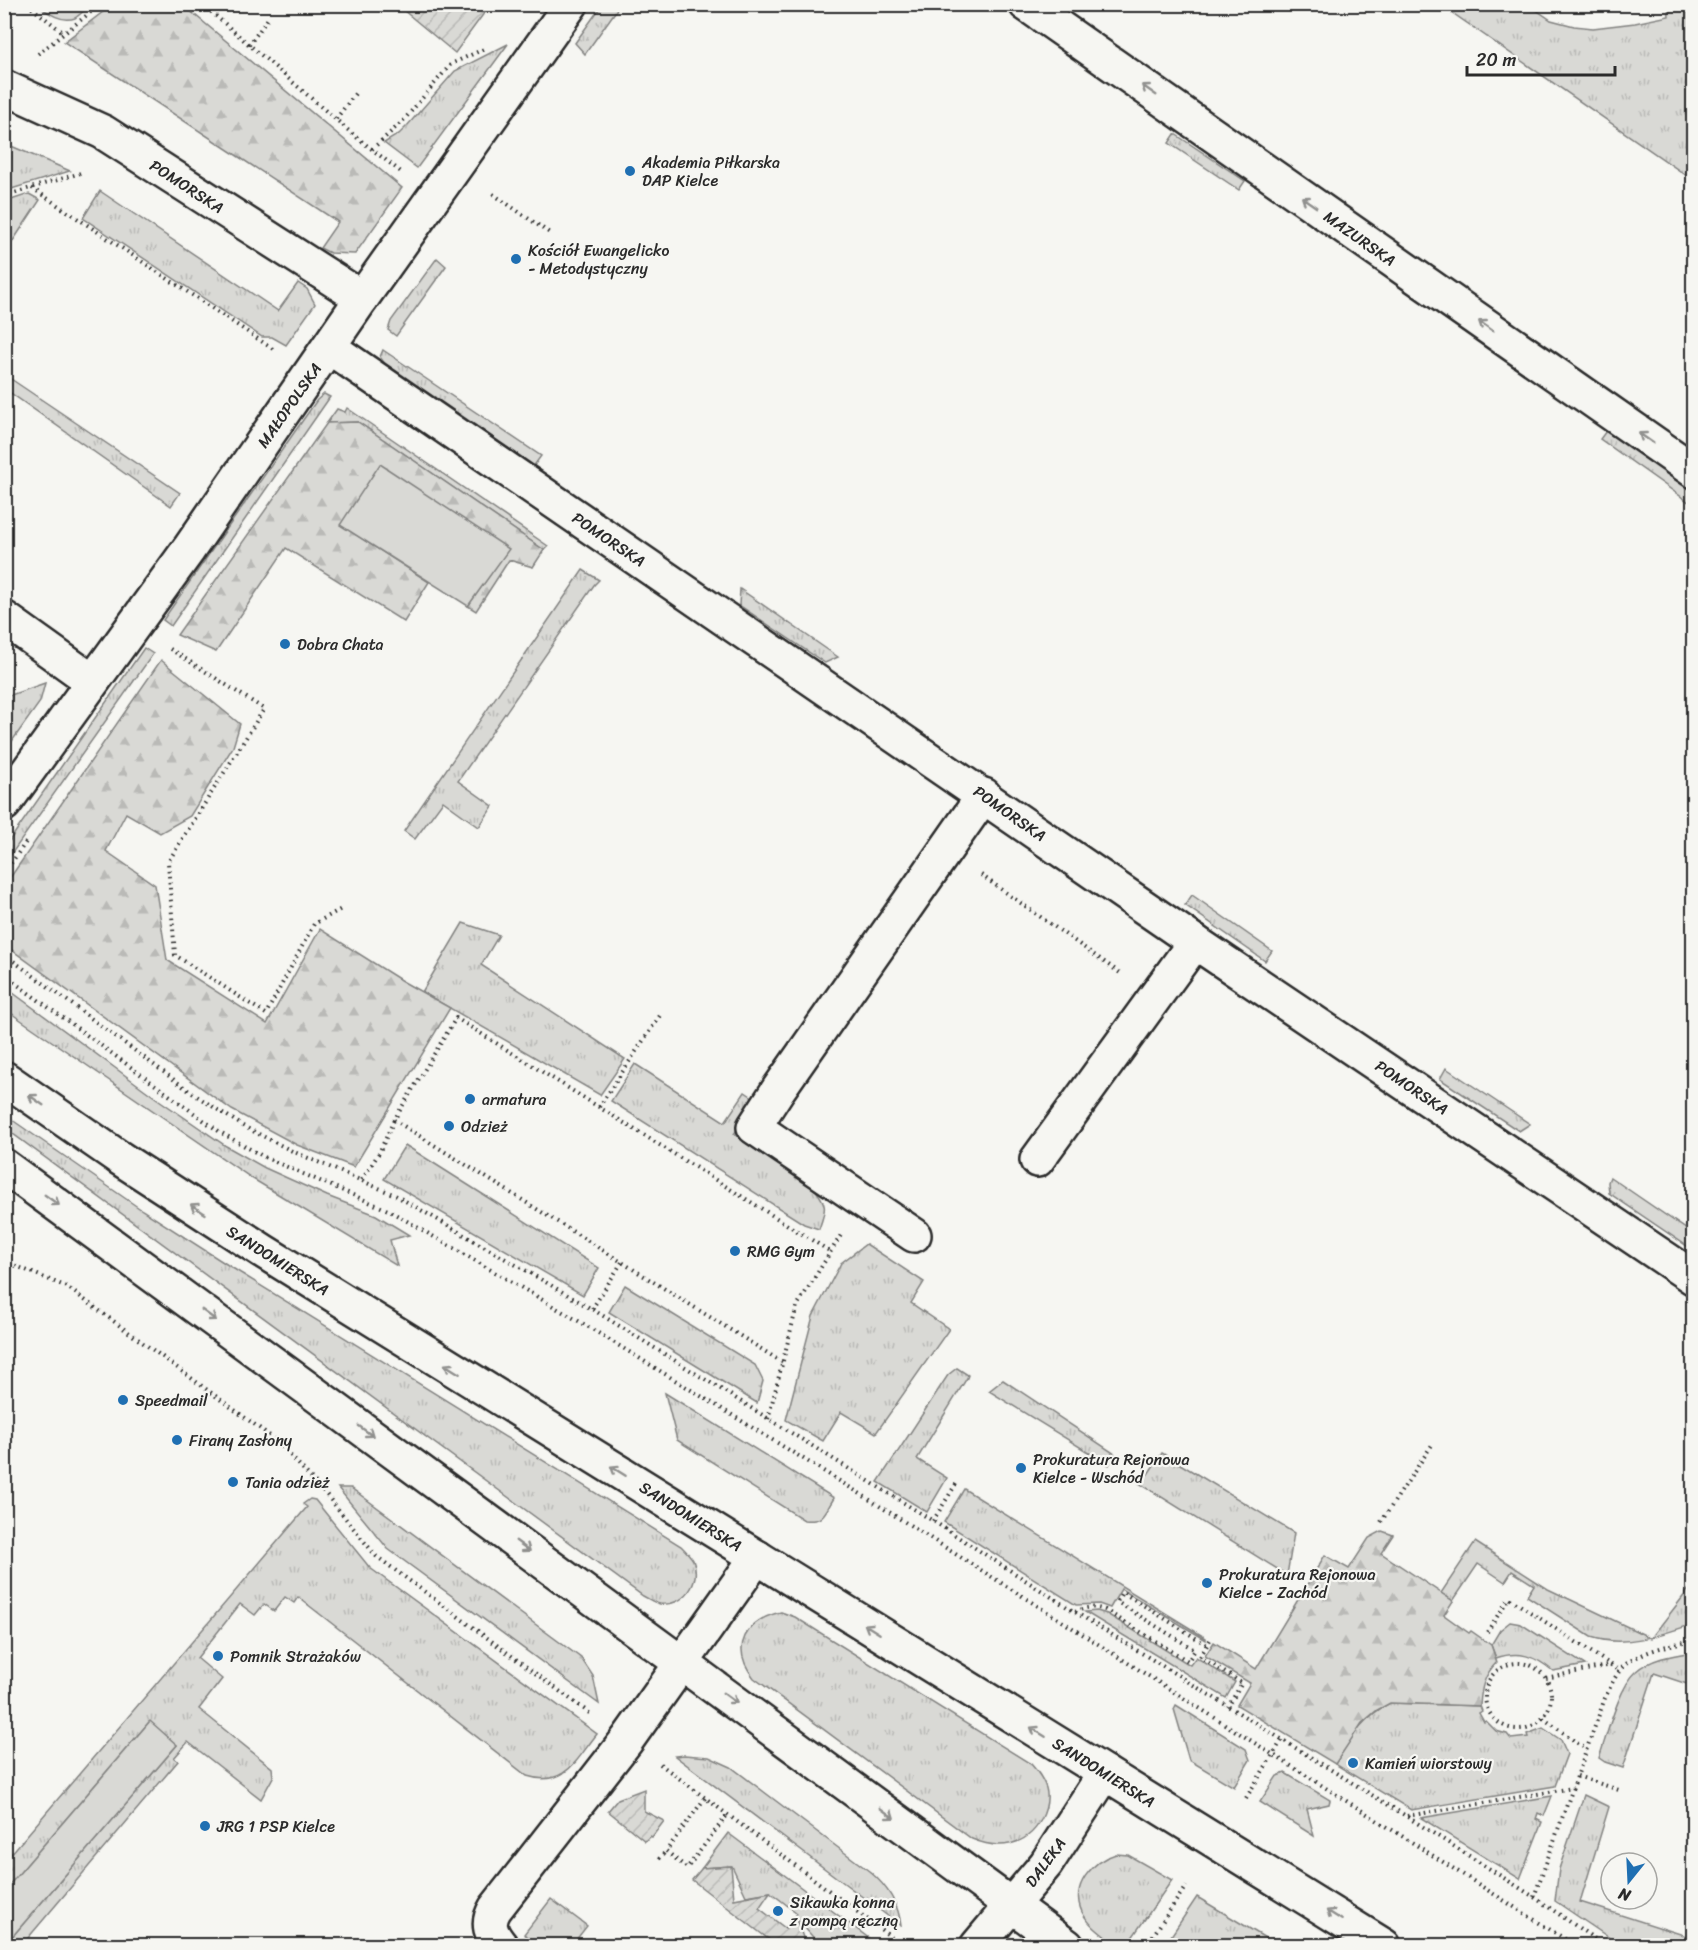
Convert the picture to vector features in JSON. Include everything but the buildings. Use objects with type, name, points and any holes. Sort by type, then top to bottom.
[{"type":"street","name":"MAŁOPOLSKA","points":[[4,804],[189,549],[328,346],[571,4]]},
{"type":"street","name":"MAZURSKA","points":[[1026,4],[1694,471]]},
{"type":"street","name":"POMORSKA","points":[[5,87],[103,132],[362,298]]},
{"type":"street","name":"POMORSKA","points":[[328,346],[1195,942],[1694,1278]]},
{"type":"street","points":[[4,618],[92,681]]},
{"type":"street","points":[[914,1235],[754,1127],[984,795]]},
{"type":"street","points":[[1037,1160],[1195,942]]},
{"type":"street","name":"SANDOMIERSKA","points":[[4,1078],[118,1157],[263,1251],[1384,1946]]},
{"type":"street","points":[[4,1166],[1067,1946]]},
{"type":"street","points":[[501,1946],[493,1937],[490,1929],[489,1921],[492,1914],[575,1804],[627,1740],[757,1557]]},
{"type":"street","name":"DALEKA","points":[[977,1946],[1046,1864],[1106,1773]]},
{"type":"path","points":[[27,4],[64,33]]},
{"type":"path","points":[[5,87],[10,78],[101,4]]},
{"type":"path","points":[[202,4],[391,165]]},
{"type":"path","points":[[249,45],[269,17]]},
{"type":"path","points":[[372,149],[404,121],[451,64],[482,50]]},
{"type":"path","points":[[336,119],[357,91]]},
{"type":"path","points":[[4,196],[92,170]]},
{"type":"path","points":[[32,188],[273,350]]},
{"type":"path","points":[[493,194],[551,234]]},
{"type":"path","points":[[165,644],[264,709],[168,862],[175,955],[266,1014],[314,924],[343,908]]},
{"type":"path","points":[[4,873],[14,860]]},
{"type":"path","points":[[4,954],[192,1093],[243,1126],[292,1151],[395,1195],[592,1309],[1075,1612],[1406,1816],[1534,1897],[1605,1946]]},
{"type":"path","points":[[4,975],[220,1132],[266,1158],[388,1210],[582,1323],[859,1493],[1576,1946]]},
{"type":"path","points":[[599,1107],[661,1014]]},
{"type":"path","points":[[362,1180],[379,1153],[394,1120],[456,1018],[831,1251]]},
{"type":"path","points":[[394,1120],[782,1362]]},
{"type":"path","points":[[768,1419],[797,1306],[862,1202]]},
{"type":"path","points":[[4,1261],[66,1287],[277,1442],[325,1493],[376,1556],[593,1715]]},
{"type":"path","points":[[592,1309],[622,1262]]},
{"type":"path","points":[[1381,1521],[1432,1445]]},
{"type":"path","points":[[933,1521],[956,1484]]},
{"type":"path","points":[[1075,1612],[1095,1607],[1105,1610],[1188,1661],[1195,1650],[1117,1602],[1122,1592],[1209,1642],[1200,1657],[1242,1683],[1228,1707]]},
{"type":"path","points":[[1487,1632],[1509,1598],[1620,1671]]},
{"type":"path","points":[[1534,1897],[1605,1698],[1620,1671],[1630,1662],[1663,1647],[1694,1640]]},
{"type":"path","points":[[1521,1663],[1536,1668],[1546,1678],[1551,1695],[1550,1704],[1543,1718],[1522,1729],[1506,1727],[1499,1723],[1489,1712],[1485,1696],[1492,1674],[1505,1665],[1521,1663]]},
{"type":"path","points":[[1546,1678],[1612,1665]]},
{"type":"path","points":[[1543,1718],[1587,1750]]},
{"type":"path","points":[[1246,1798],[1282,1740]]},
{"type":"path","points":[[655,1760],[903,1946]]},
{"type":"path","points":[[1577,1776],[1619,1790]]},
{"type":"path","points":[[1406,1816],[1573,1788]]},
{"type":"path","points":[[660,1859],[705,1797]]},
{"type":"path","points":[[666,1851],[687,1868],[728,1814]]},
{"type":"path","points":[[1146,1946],[1186,1886]]},
{"type":"path","points":[[896,1946],[897,1940]]},
{"type":"green space","points":[[37,5],[91,5],[75,18],[65,19],[54,16]]},
{"type":"green space","points":[[112,5],[183,5],[402,188],[355,254],[330,253],[320,248],[338,222],[64,42]]},
{"type":"green space","points":[[397,5],[490,5],[455,53]]},
{"type":"green space","points":[[602,5],[620,5],[585,54],[575,43]]},
{"type":"green space","points":[[1441,5],[1529,5],[1551,20],[1593,28],[1669,16],[1668,5],[1693,5],[1693,180]]},
{"type":"green space","points":[[508,44],[417,168],[384,143],[407,126],[455,71]]},
{"type":"green space","points":[[1175,134],[1245,181],[1239,190],[1169,143]]},
{"type":"green space","points":[[4,143],[70,171],[5,191]]},
{"type":"green space","points":[[100,191],[278,311],[298,283],[307,289],[315,304],[286,345],[272,337],[262,337],[83,218]]},
{"type":"green space","points":[[29,194],[40,200],[5,253],[5,202]]},
{"type":"green space","points":[[437,258],[446,266],[396,336],[388,330],[391,321]]},
{"type":"green space","points":[[383,350],[541,456],[533,467],[388,368],[380,357]]},
{"type":"green space","points":[[5,375],[180,493],[171,506],[5,389]]},
{"type":"green space","points":[[324,394],[330,397],[171,626],[163,620],[317,400]]},
{"type":"green space","points":[[347,408],[548,546],[544,550],[358,422],[327,423],[337,409],[345,412]]},
{"type":"green space","points":[[358,422],[544,550],[533,567],[509,560],[476,611],[468,606],[508,549],[341,525],[429,582],[404,622],[286,548],[216,652],[177,635],[327,423]]},
{"type":"green space","points":[[1606,431],[1693,492],[1693,505],[1600,439]]},
{"type":"green space","points":[[380,464],[509,549],[468,606],[340,525]]},
{"type":"green space","points":[[583,570],[599,580],[458,781],[493,806],[479,827],[443,801],[415,839],[404,831]]},
{"type":"green space","points":[[740,589],[838,657],[825,663],[739,605]]},
{"type":"green space","points":[[144,648],[153,654],[5,863],[5,847]]},
{"type":"green space","points":[[161,660],[240,724],[233,747],[190,816],[160,833],[126,813],[106,851],[155,885],[167,960],[267,1024],[320,929],[402,981],[450,1008],[354,1167],[297,1145],[232,1110],[5,945],[5,885]]},
{"type":"green space","points":[[45,683],[40,702],[5,751],[5,697]]},
{"type":"green space","points":[[1192,895],[1272,951],[1265,961],[1185,905]]},
{"type":"green space","points":[[463,923],[499,935],[481,965],[625,1059],[600,1095],[422,992]]},
{"type":"green space","points":[[5,987],[156,1098],[226,1146],[265,1168],[376,1215],[409,1235],[390,1240],[397,1266],[253,1179],[15,1016],[5,1008]]},
{"type":"green space","points":[[635,1064],[725,1122],[745,1092],[757,1100],[734,1134],[814,1188],[824,1203],[819,1229],[804,1224],[611,1101]]},
{"type":"green space","points":[[1446,1068],[1530,1124],[1519,1131],[1440,1079]]},
{"type":"green space","points":[[5,1115],[142,1210],[234,1269],[681,1546],[693,1560],[695,1568],[695,1577],[689,1591],[677,1601],[669,1604],[658,1603],[643,1596],[5,1128]]},
{"type":"green space","points":[[405,1145],[599,1268],[583,1295],[384,1179]]},
{"type":"green space","points":[[1610,1177],[1693,1234],[1693,1250],[1609,1193]]},
{"type":"green space","points":[[866,1244],[924,1282],[911,1303],[949,1329],[876,1433],[841,1412],[823,1441],[786,1420],[813,1316],[841,1263]]},
{"type":"green space","points":[[625,1285],[755,1365],[763,1381],[757,1403],[609,1312]]},
{"type":"green space","points":[[957,1368],[968,1375],[967,1378],[917,1459],[947,1478],[927,1512],[878,1482],[948,1375]]},
{"type":"green space","points":[[1003,1380],[1115,1454],[1109,1465],[989,1391]]},
{"type":"green space","points":[[665,1393],[834,1498],[823,1516],[816,1520],[804,1520],[677,1440]]},
{"type":"green space","points":[[1162,1453],[1294,1533],[1287,1575],[1139,1483]]},
{"type":"green space","points":[[338,1488],[351,1488],[581,1658],[593,1676],[599,1704],[388,1549]]},
{"type":"green space","points":[[964,1489],[1206,1640],[1121,1589],[1110,1608],[1099,1604],[1076,1605],[944,1522]]},
{"type":"green space","points":[[310,1499],[315,1500],[370,1568],[597,1734],[576,1762],[560,1775],[540,1779],[527,1776],[298,1597],[294,1603],[285,1597],[274,1611],[264,1604],[255,1615],[240,1604],[197,1658],[222,1679],[199,1709],[272,1768],[273,1777],[261,1799],[188,1742],[174,1758],[178,1761],[22,1945],[5,1945],[177,1745],[149,1722],[5,1890],[5,1861],[307,1507],[303,1504]]},
{"type":"green space","points":[[1382,1531],[1393,1535],[1381,1553],[1453,1601],[1444,1615],[1491,1645],[1497,1662],[1484,1682],[1480,1706],[1390,1703],[1377,1710],[1362,1723],[1335,1764],[1237,1705],[1250,1683],[1205,1656],[1214,1642],[1256,1669],[1325,1555],[1349,1569],[1369,1538]]},
{"type":"green space","points":[[1475,1542],[1548,1589],[1649,1637],[1616,1641],[1591,1637],[1527,1596],[1534,1585],[1512,1571],[1505,1582],[1478,1564],[1453,1601],[1441,1593]]},
{"type":"green space","points":[[1693,1584],[1693,1624],[1652,1637]]},
{"type":"green space","points":[[1097,1611],[1107,1614],[1190,1665],[1196,1657],[1235,1682],[1226,1698],[1085,1612]]},
{"type":"green space","points":[[781,1612],[795,1617],[1031,1764],[1043,1781],[1047,1796],[1044,1812],[1035,1829],[1028,1836],[1011,1844],[992,1844],[972,1839],[754,1678],[743,1656],[742,1646],[745,1636],[758,1621]]},
{"type":"green space","points":[[1510,1622],[1521,1624],[1585,1665],[1553,1671],[1526,1656],[1512,1655],[1496,1658],[1491,1645],[1500,1630]]},
{"type":"green space","points":[[1693,1652],[1693,1686],[1654,1673],[1623,1768],[1599,1758],[1619,1700],[1636,1672],[1656,1660]]},
{"type":"green space","points":[[1390,1703],[1480,1706],[1482,1711],[1479,1713],[1484,1722],[1486,1721],[1496,1731],[1507,1734],[1511,1739],[1528,1737],[1527,1734],[1543,1728],[1561,1740],[1567,1754],[1555,1786],[1411,1810],[1335,1764],[1364,1722]]},
{"type":"green space","points":[[1176,1705],[1246,1749],[1250,1760],[1234,1787],[1189,1760],[1174,1709]]},
{"type":"green space","points":[[150,1721],[177,1745],[5,1945],[5,1890]]},
{"type":"green space","points":[[675,1756],[709,1757],[731,1767],[869,1871],[891,1895],[898,1910],[901,1926]]},
{"type":"green space","points":[[1285,1773],[1330,1800],[1329,1804],[1307,1809],[1314,1836],[1260,1802],[1277,1776]]},
{"type":"green space","points":[[644,1789],[644,1811],[664,1821],[652,1837],[650,1836],[645,1841],[608,1811],[618,1799]]},
{"type":"green space","points":[[1584,1795],[1609,1807],[1580,1902],[1599,1908],[1599,1911],[1608,1911],[1693,1938],[1693,1945],[1620,1945],[1555,1901],[1559,1869]]},
{"type":"green space","points":[[1552,1796],[1544,1816],[1538,1813],[1536,1819],[1542,1822],[1520,1879],[1421,1818]]},
{"type":"green space","points":[[728,1833],[878,1945],[820,1945],[795,1917],[797,1913],[770,1892],[746,1896],[732,1866],[702,1868]]},
{"type":"green space","points":[[1116,1854],[1128,1855],[1172,1880],[1127,1945],[1116,1945],[1089,1922],[1079,1902],[1081,1884],[1086,1876],[1099,1862]]},
{"type":"green space","points":[[731,1866],[734,1899],[770,1892],[759,1908],[785,1928],[795,1917],[806,1945],[776,1945],[692,1880],[702,1868]]},
{"type":"green space","points":[[1197,1897],[1277,1945],[1165,1945]]},
{"type":"green space","points":[[551,1899],[587,1926],[572,1945],[540,1945],[524,1934]]},
{"type":"place","name":"Akademia Piłkarska DAP Kielce","points":[[630,171]]},
{"type":"place","name":"Kościół Ewangelicko - Metodystyczny","points":[[516,259]]},
{"type":"place","name":"Dobra Chata","points":[[285,644]]},
{"type":"place","name":"armatura","points":[[470,1099]]},
{"type":"place","name":"Odzież","points":[[449,1126]]},
{"type":"place","name":"RMG Gym","points":[[735,1251]]},
{"type":"place","name":"Speedmail","points":[[123,1400]]},
{"type":"place","name":"Firany Zasłony","points":[[177,1440]]},
{"type":"place","name":"Prokuratura Rejonowa Kielce - Wschód","points":[[1021,1468]]},
{"type":"place","name":"Tania odzież","points":[[233,1482]]},
{"type":"place","name":"Prokuratura Rejonowa Kielce - Zachód","points":[[1207,1583]]},
{"type":"place","name":"Pomnik Strażaków","points":[[218,1656]]},
{"type":"place","name":"Kamień wiorstowy","points":[[1353,1763]]},
{"type":"place","name":"JRG 1 PSP Kielce","points":[[205,1826]]},
{"type":"place","name":"Sikawka konna z pompą ręczną","points":[[778,1911]]}]
